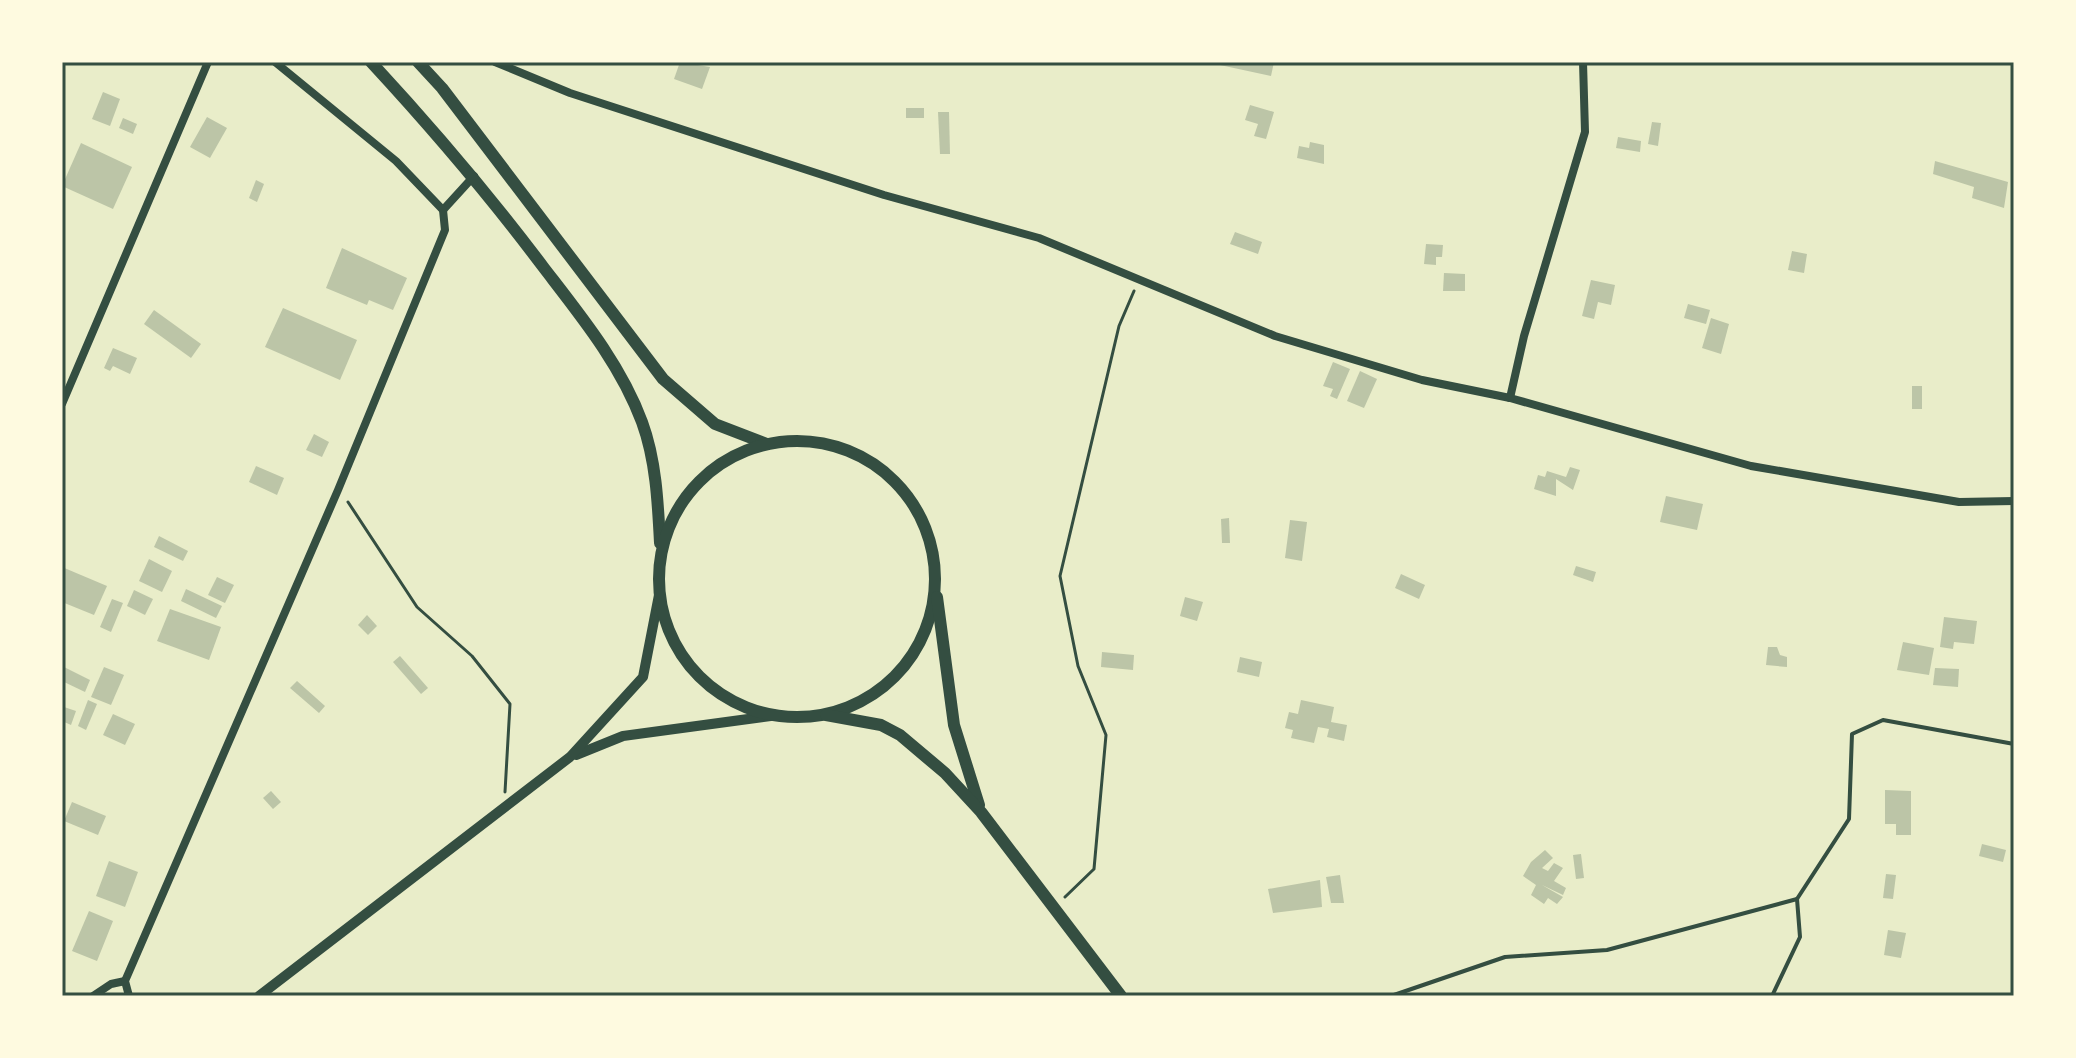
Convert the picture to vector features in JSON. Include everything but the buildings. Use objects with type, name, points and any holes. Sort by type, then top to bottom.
[{"type":"main road","points":[[371,62],[474,176],[580,314],[624,381],[643,424],[653,467],[660,554],[659,595],[672,638],[698,675],[721,694],[748,708],[778,715],[822,714],[881,725],[900,735],[945,773],[981,812],[1121,996]]},
{"type":"main road","points":[[418,62],[442,88],[663,379],[715,424],[767,444]]},
{"type":"main road","points":[[660,554],[667,528],[697,483],[741,452],[767,444],[795,441],[822,443],[849,451],[885,473],[913,504],[926,529],[954,725],[981,812]]},
{"type":"main road","points":[[822,714],[865,697],[902,669],[919,643],[931,614],[935,583]]},
{"type":"street","points":[[62,404],[208,62]]},
{"type":"street","points":[[129,996],[125,981],[338,490],[445,230],[443,210],[396,161],[275,62]]},
{"type":"street","points":[[495,62],[570,93],[884,195],[1039,238],[1275,336],[1422,380],[1510,398],[1751,466],[1959,502],[2014,501]]},
{"type":"street","points":[[1510,398],[1524,336],[1585,132],[1583,62]]},
{"type":"street","points":[[443,210],[474,176]]},
{"type":"street","points":[[259,996],[570,757],[643,677],[659,595]]},
{"type":"street","points":[[570,757],[623,736],[778,715]]},
{"type":"street","points":[[93,996],[111,984],[125,981]]},
{"type":"lane","points":[[1772,996],[1800,937],[1797,899],[1849,819],[1852,734],[1883,720],[2014,744]]},
{"type":"lane","points":[[1391,996],[1505,957],[1607,950],[1797,899]]},
{"type":"path","points":[[1054,908],[1094,869],[1106,735],[1078,666],[1060,576],[1119,326],[1139,280]]},
{"type":"path","points":[[338,490],[417,607],[472,656],[510,704],[504,807]]}]
